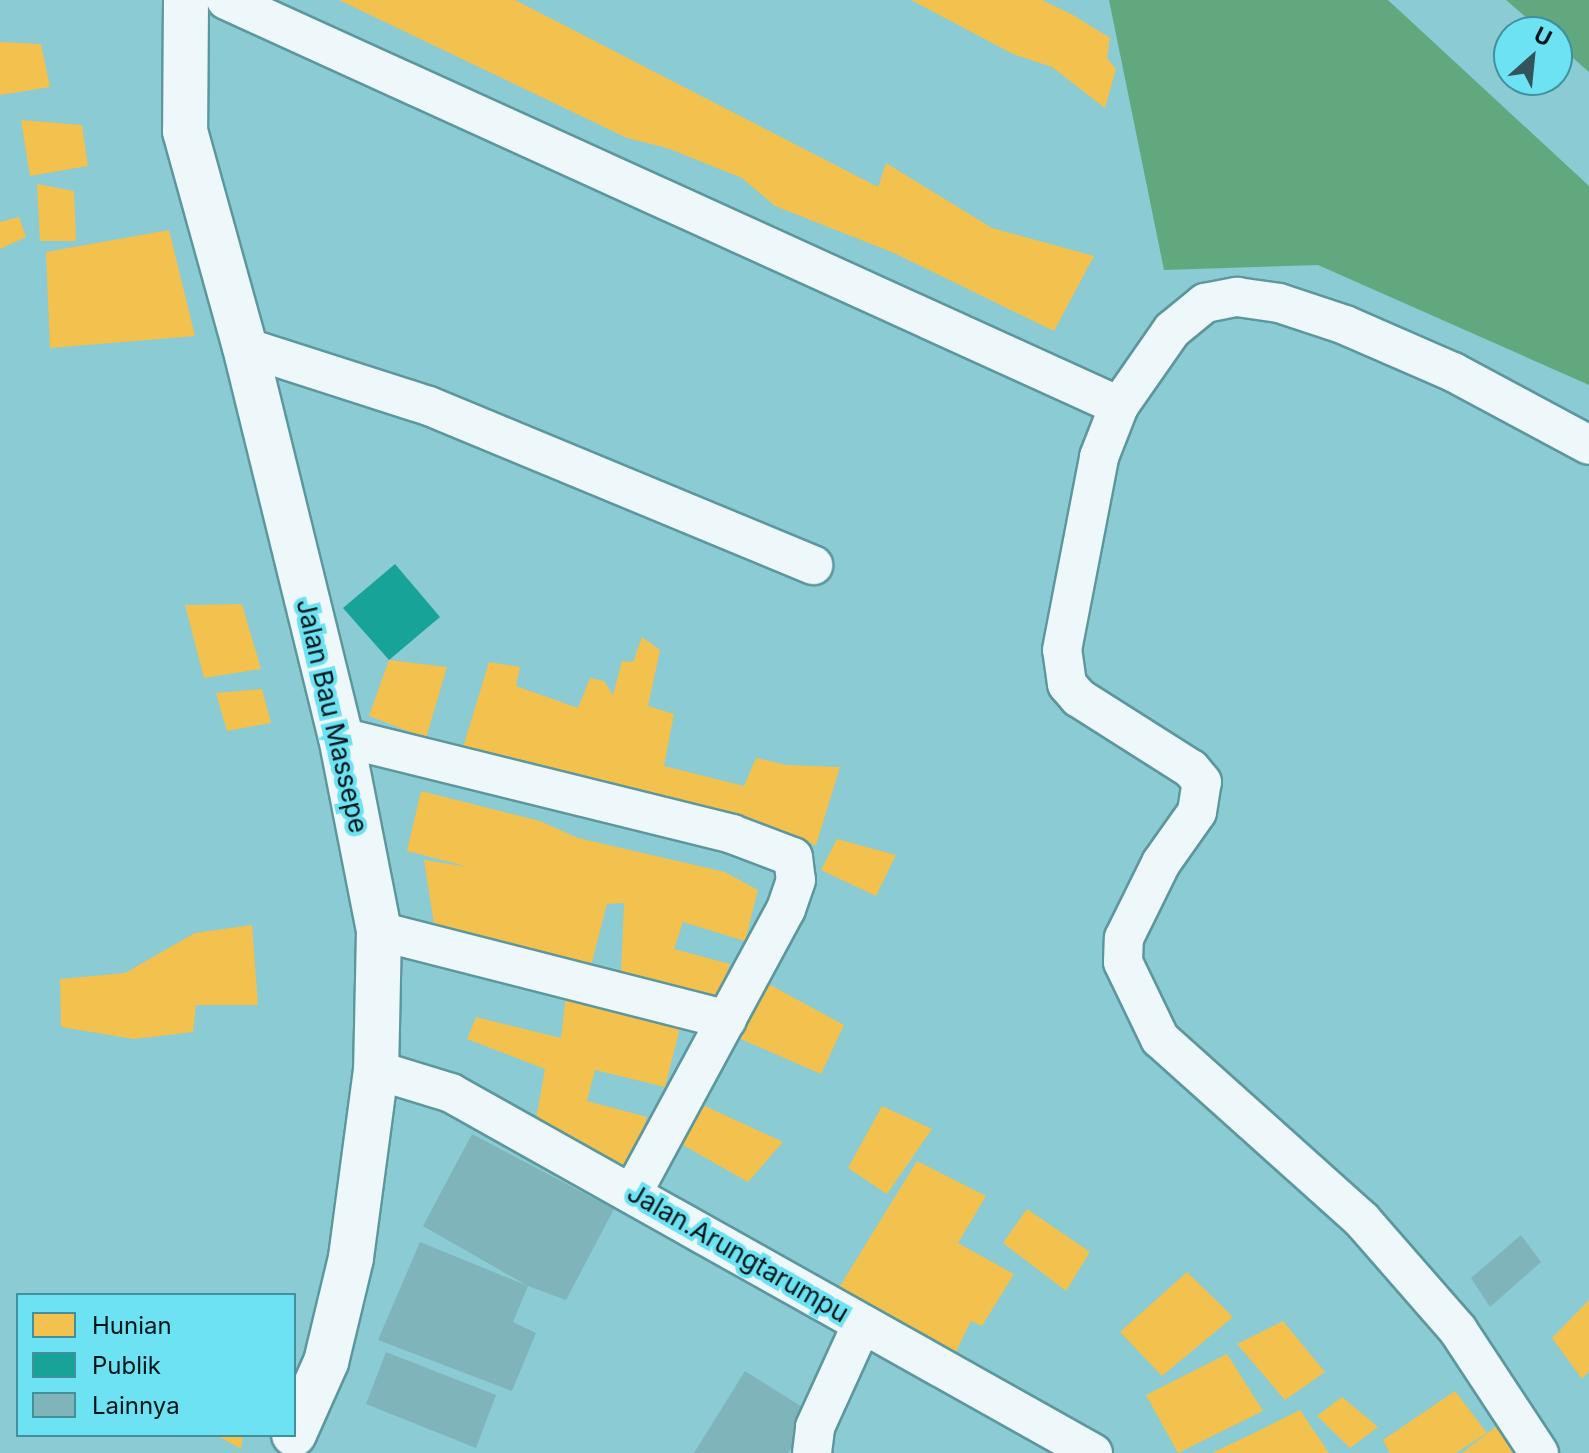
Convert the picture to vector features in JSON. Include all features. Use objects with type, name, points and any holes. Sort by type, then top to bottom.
[{"type":"highway","name":"Jalan Bau Massepe","points":[[179,11],[185,131],[245,347],[341,737],[379,931],[376,1070],[351,1258],[326,1362],[296,1430]]},
{"type":"street","points":[[226,0],[1119,406]]},
{"type":"street","points":[[1539,1453],[1528,1429],[1458,1330],[1362,1220],[1160,1039],[1123,962],[1132,915],[1197,812],[1202,782],[1191,769],[1079,698],[1063,670],[1062,650],[1099,457],[1119,406],[1172,330],[1205,303],[1237,297],[1279,303],[1345,325],[1453,372],[1589,445]]},
{"type":"street","points":[[245,347],[429,406],[813,565]]},
{"type":"street","points":[[341,737],[732,834],[793,857],[796,880],[786,909],[633,1192]]},
{"type":"street","points":[[379,931],[727,1020]]},
{"type":"street","name":"Jalan.Arungtarumpu","points":[[376,1070],[451,1093],[633,1192],[1093,1453]]},
{"type":"street","points":[[812,1453],[815,1427],[862,1324]]},
{"type":"shaded area","points":[[1109,0],[1388,0],[1589,186],[1589,385],[1318,265],[1164,270]]},
{"type":"shaded area","points":[[1506,0],[1589,0],[1589,72],[1573,58],[1573,16],[1524,16]]},
{"type":"building: Hunian","points":[[339,0],[515,0],[878,187],[886,163],[992,228],[1094,256],[1054,331],[894,253],[775,206],[742,178],[667,148],[627,138]]},
{"type":"building: Hunian","points":[[911,0],[1042,0],[1073,15],[1110,38],[1107,58],[1116,69],[1105,108],[1052,67],[1013,54]]},
{"type":"building: Hunian","points":[[0,42],[41,44],[50,87],[0,95]]},
{"type":"building: Hunian","points":[[21,120],[82,125],[88,166],[30,176]]},
{"type":"building: Hunian","points":[[37,184],[74,191],[76,241],[40,241]]},
{"type":"building: Hunian","points":[[19,217],[26,237],[0,249],[0,222]]},
{"type":"building: Hunian","points":[[169,230],[195,336],[50,348],[46,252]]},
{"type":"building: Hunian","points":[[242,604],[261,669],[204,678],[185,605]]},
{"type":"building: Hunian","points":[[642,637],[660,650],[648,706],[674,714],[664,766],[744,786],[756,758],[787,765],[840,767],[816,845],[461,754],[489,662],[520,667],[516,686],[578,708],[590,678],[604,681],[613,695],[622,661],[633,662]]},
{"type":"building: Hunian","points":[[389,660],[447,667],[426,738],[369,716]]},
{"type":"building: Hunian","points":[[262,689],[271,723],[227,731],[216,693]]},
{"type":"building: Hunian","points":[[421,791],[540,821],[578,838],[725,872],[758,890],[745,941],[683,922],[674,949],[730,964],[714,1004],[621,971],[624,903],[607,904],[589,973],[435,931],[424,860],[469,867],[407,851]]},
{"type":"building: Hunian","points":[[837,839],[896,855],[876,896],[821,870]]},
{"type":"building: Hunian","points":[[252,925],[258,1005],[196,1005],[193,1032],[134,1039],[61,1027],[60,979],[125,973],[195,933]]},
{"type":"building: Hunian","points":[[759,979],[844,1025],[821,1074],[727,1033]]},
{"type":"building: Hunian","points":[[566,995],[681,1024],[665,1087],[595,1070],[587,1101],[647,1117],[628,1177],[535,1125],[545,1069],[467,1039],[476,1017],[561,1038]]},
{"type":"building: Hunian","points":[[694,1101],[783,1142],[748,1182],[676,1141]]},
{"type":"building: Hunian","points":[[882,1106],[932,1129],[887,1194],[848,1168]]},
{"type":"building: Hunian","points":[[917,1161],[986,1196],[958,1243],[1014,1274],[982,1326],[971,1321],[951,1362],[832,1299]]},
{"type":"building: Hunian","points":[[1027,1209],[1090,1252],[1066,1291],[1003,1243]]},
{"type":"building: Hunian","points":[[1187,1272],[1233,1317],[1162,1376],[1120,1332]]},
{"type":"building: Hunian","points":[[1589,1300],[1589,1371],[1582,1379],[1552,1338]]},
{"type":"building: Hunian","points":[[1283,1321],[1325,1372],[1285,1400],[1237,1344]]},
{"type":"building: Hunian","points":[[1227,1354],[1263,1411],[1178,1453],[1146,1395]]},
{"type":"building: Hunian","points":[[1455,1391],[1487,1433],[1456,1453],[1390,1453],[1383,1440]]},
{"type":"building: Hunian","points":[[1342,1397],[1378,1427],[1350,1448],[1317,1416]]},
{"type":"building: Hunian","points":[[1300,1410],[1329,1453],[1212,1453],[1252,1434]]},
{"type":"building: Hunian","points":[[1503,1421],[1522,1453],[1462,1453]]},
{"type":"building: Hunian","points":[[220,1437],[243,1437],[241,1449]]},
{"type":"building: Publik","points":[[395,564],[440,617],[389,660],[343,608]]},
{"type":"building: Lainnya","points":[[472,1134],[614,1209],[566,1300],[528,1286],[423,1226]]},
{"type":"building: Lainnya","points":[[1521,1235],[1541,1262],[1490,1307],[1471,1278]]},
{"type":"building: Lainnya","points":[[420,1242],[528,1286],[513,1322],[536,1333],[512,1391],[378,1340]]},
{"type":"building: Lainnya","points":[[386,1352],[496,1395],[476,1448],[366,1404]]},
{"type":"building: Lainnya","points":[[745,1371],[812,1413],[788,1453],[694,1453]]}]
